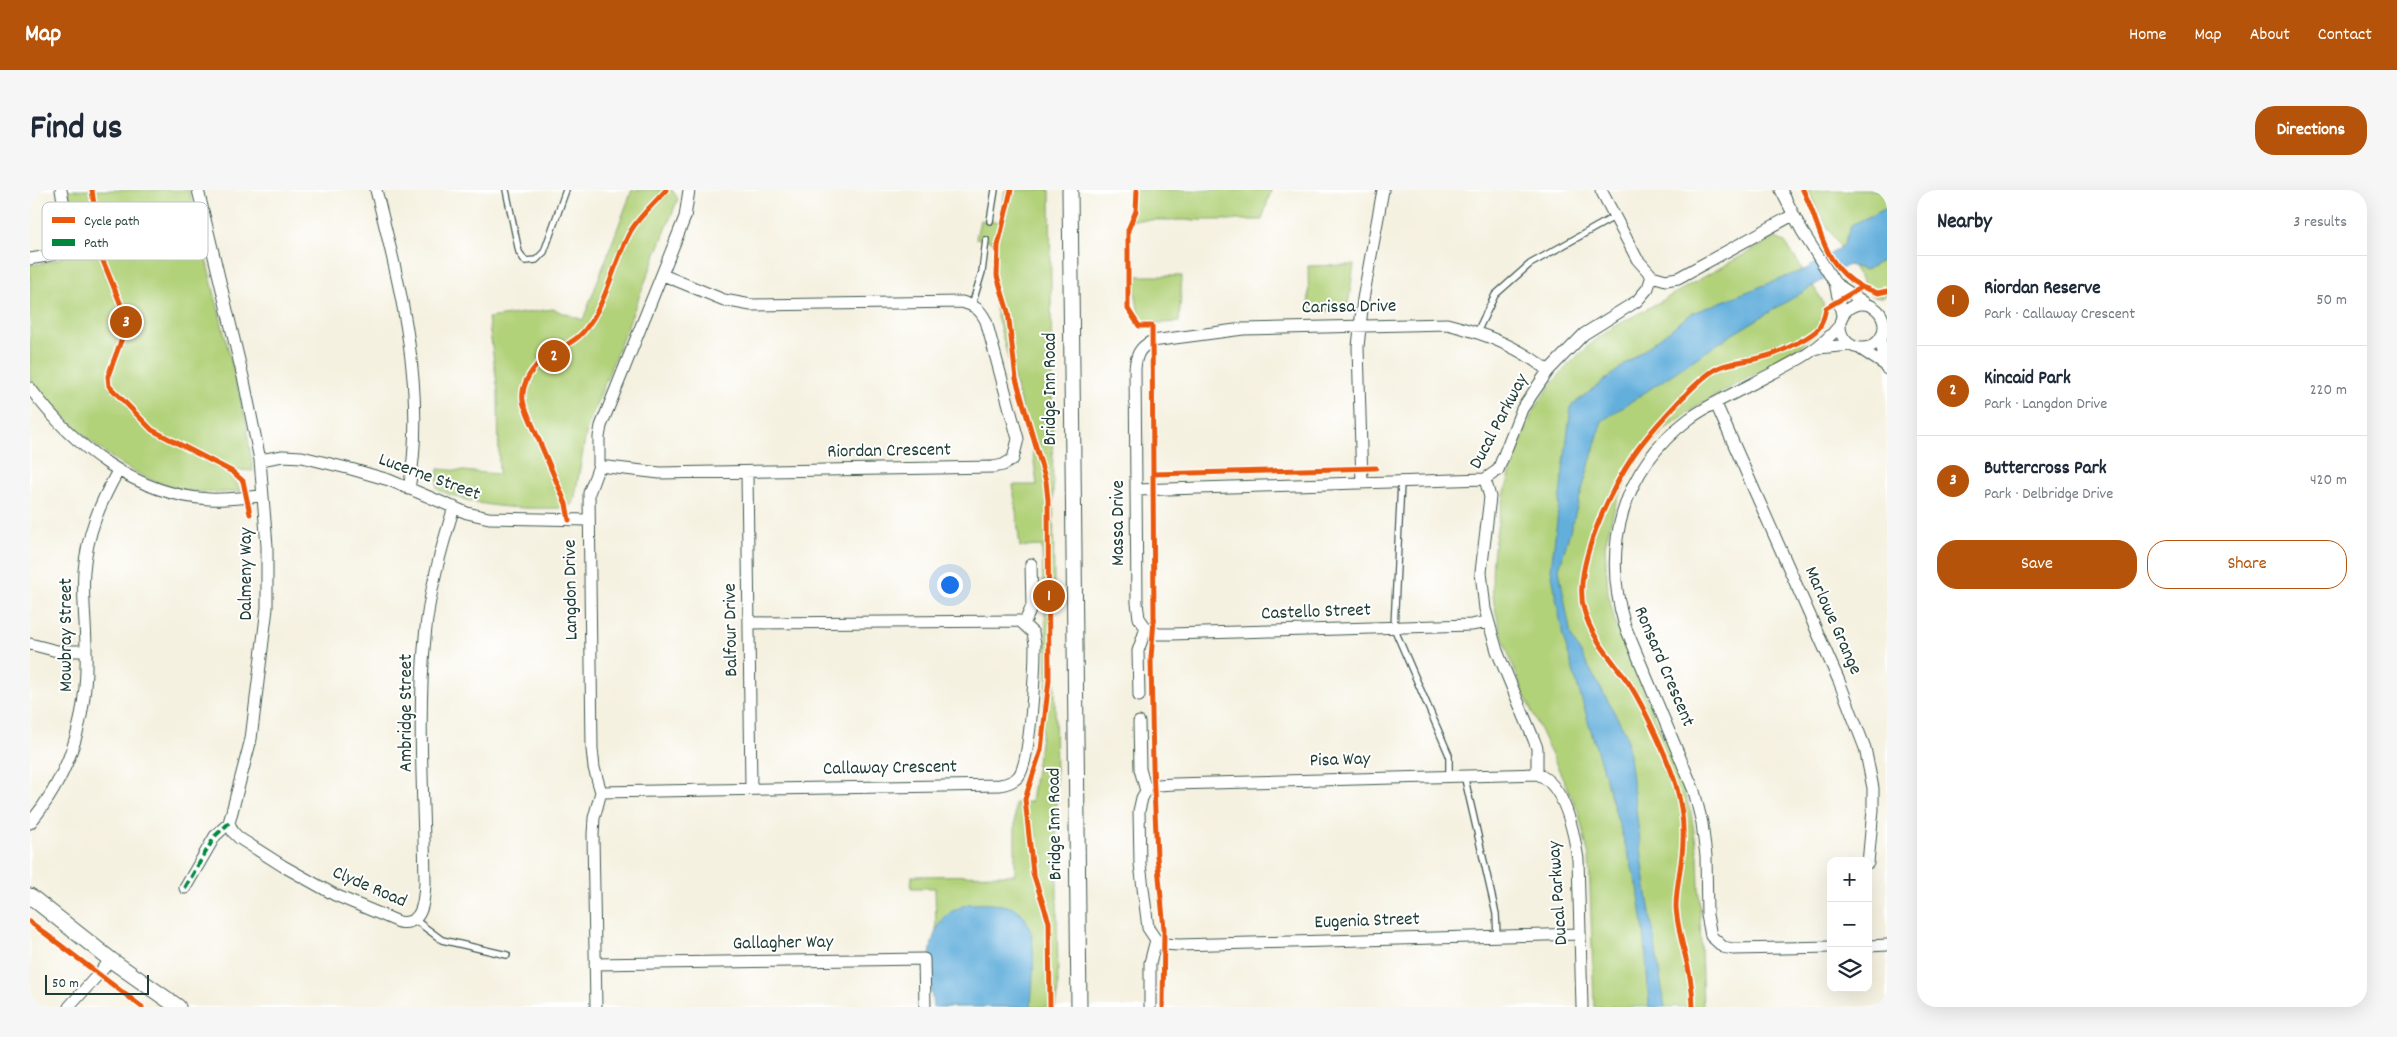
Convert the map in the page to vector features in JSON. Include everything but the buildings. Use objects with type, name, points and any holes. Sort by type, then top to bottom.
[{"type":"main road","name":"Bridge Inn Road","points":[[1070,190],[1079,1007]]},
{"type":"main road","points":[[30,896],[111,960],[178,1007]]},
{"type":"main road","points":[[1078,959],[1090,1007]]},
{"type":"street","points":[[376,190],[398,282],[409,349],[415,419],[415,455],[409,488]]},
{"type":"street","name":"Langdon Drive","points":[[601,792],[594,768],[592,749],[589,492],[599,466],[601,426],[685,217],[689,190]]},
{"type":"street","points":[[1362,483],[1358,347],[1382,190]]},
{"type":"street","points":[[1601,190],[1637,259],[1652,276],[1666,280],[1678,278],[1793,215]]},
{"type":"street","points":[[1781,190],[1793,215],[1835,283],[1843,337],[1886,367]]},
{"type":"street","name":"Dalmeny Way","points":[[185,888],[215,836],[229,823],[251,739],[261,664],[267,590],[267,546],[260,460],[244,380],[208,231]]},
{"type":"street","points":[[663,274],[724,300],[751,305],[962,302],[972,305]]},
{"type":"street","name":"Ducal Parkway","points":[[1582,1007],[1578,859],[1569,819],[1553,784],[1546,777],[1537,774],[1537,748],[1497,652],[1488,622],[1481,572],[1490,505],[1489,488],[1485,479],[1498,470],[1522,409],[1548,371],[1584,334],[1637,301],[1648,288],[1652,276]]},
{"type":"street","points":[[1835,283],[1869,304],[1883,317],[1886,323],[1880,339],[1886,367]]},
{"type":"street","points":[[1841,320],[1852,306],[1887,304]]},
{"type":"street","name":"Riordan Crescent","points":[[599,466],[660,473],[993,467],[1003,465],[1013,458],[1018,439],[986,321],[981,310],[972,305]]},
{"type":"street","name":"Ronsard Crescent","points":[[1827,947],[1733,949],[1723,947],[1711,936],[1708,926],[1706,856],[1702,823],[1694,790],[1625,626],[1618,603],[1614,570],[1619,524],[1627,498],[1640,471],[1658,447],[1691,418],[1818,348],[1841,320]]},
{"type":"street","name":"Carissa Drive","points":[[1142,348],[1152,341],[1243,329],[1447,324],[1477,332],[1522,351],[1548,371]]},
{"type":"street","points":[[1855,346],[1870,346],[1880,339]]},
{"type":"street","name":"Ronsard Crescent","points":[[1818,348],[1855,346]]},
{"type":"street","name":"Massa Drive","points":[[1142,348],[1136,359],[1135,369],[1137,603],[1140,618],[1146,628]]},
{"type":"street","points":[[30,388],[74,436],[95,454],[118,471],[152,487],[192,497],[230,499],[263,496]]},
{"type":"street","name":"Marlowe Grange","points":[[1716,404],[1839,681],[1865,748],[1873,788],[1874,810],[1869,857]]},
{"type":"street","name":"Lucerne Street","points":[[260,460],[282,456],[302,457],[389,480],[454,507],[489,518],[588,520]]},
{"type":"street","name":"Mowbray Street","points":[[30,822],[43,807],[60,778],[73,750],[85,700],[84,585],[87,551],[97,513],[118,471]]},
{"type":"street","name":"Balfour Drive","points":[[747,472],[751,788]]},
{"type":"street","points":[[1136,490],[1485,479]]},
{"type":"street","name":"Ambridge Street","points":[[415,920],[420,915],[424,901],[425,883],[422,674],[425,635],[434,581],[454,507]]},
{"type":"street","points":[[749,623],[1009,620],[1024,624],[1032,606],[1031,564]]},
{"type":"street","name":"Castello Street","points":[[1146,628],[1158,634],[1171,634],[1394,628],[1470,625],[1488,622]]},
{"type":"street","name":"Callaway Crescent","points":[[601,792],[1008,783],[1018,777],[1024,765],[1027,746],[1035,644],[1033,633],[1024,624]]},
{"type":"street","points":[[1139,696],[1138,651],[1146,628]]},
{"type":"street","points":[[30,644],[57,651],[86,651]]},
{"type":"street","points":[[1139,722],[1140,769],[1146,791],[1139,811],[1140,864],[1148,928],[1156,940],[1150,963],[1150,1007]]},
{"type":"street","name":"Pisa Way","points":[[1146,791],[1158,784],[1537,774]]},
{"type":"street","points":[[596,1007],[593,835],[594,818],[601,792]]},
{"type":"street","name":"Clyde Road","points":[[229,823],[233,832],[239,838],[283,866],[335,894],[399,922],[415,920]]},
{"type":"street","name":"Eugenia Street","points":[[1156,940],[1164,944],[1178,945],[1580,934]]},
{"type":"street","points":[[1872,946],[1887,945]]},
{"type":"street","name":"Gallagher Way","points":[[595,964],[924,959],[925,1007]]},
{"type":"street","points":[[70,1007],[111,960]]},
{"type":"lane","points":[[506,190],[518,252],[525,261],[536,260],[544,252],[566,190]]},
{"type":"lane","points":[[990,221],[995,190]]},
{"type":"lane","points":[[1477,332],[1495,295],[1530,264],[1614,217]]},
{"type":"lane","points":[[972,305],[982,272],[986,240]]},
{"type":"lane","points":[[1401,482],[1394,628],[1449,755],[1450,775]]},
{"type":"lane","points":[[1464,775],[1496,914],[1497,936]]},
{"type":"lane","name":"Clyde Road","points":[[415,920],[442,940],[507,955]]},
{"type":"green space","points":[[68,190],[189,190],[192,202],[69,202]]},
{"type":"green space","points":[[632,190],[672,190],[678,199],[587,428],[574,502],[567,508],[517,508],[469,501],[437,489],[438,469],[499,474],[498,391],[488,318],[553,309],[583,320]]},
{"type":"green space","points":[[1005,190],[1050,190],[1058,990],[1055,1007],[938,1007],[935,888],[911,888],[912,876],[1015,875],[1015,803],[1031,802],[1042,732],[1047,679],[1042,546],[1020,547],[1013,485],[1037,485],[1032,446],[995,309],[992,274],[996,242],[976,238],[980,220],[1000,222]]},
{"type":"green space","points":[[1130,190],[1271,190],[1262,220],[1131,220]]},
{"type":"green space","points":[[1807,190],[1887,190],[1887,295],[1881,297],[1872,296],[1831,233]]},
{"type":"green space","points":[[1775,238],[1785,242],[1822,300],[1825,310],[1824,321],[1796,352],[1700,404],[1665,429],[1635,463],[1615,506],[1605,545],[1608,593],[1616,625],[1675,764],[1691,813],[1698,856],[1703,1007],[1594,1007],[1589,857],[1578,811],[1522,688],[1503,638],[1496,613],[1492,569],[1504,495],[1529,420],[1543,395],[1574,359],[1616,326]]},
{"type":"green space","points":[[54,260],[206,260],[246,422],[253,471],[239,470],[235,480],[241,491],[207,492],[176,488],[148,478],[122,464],[97,447],[74,426],[30,379],[30,265]]},
{"type":"green space","points":[[1354,265],[1348,305],[1340,311],[1309,311],[1308,266]]},
{"type":"green space","points":[[1133,276],[1182,276],[1179,322],[1140,324]]},
{"type":"water","points":[[1887,208],[1887,258],[1866,270],[1848,265],[1728,337],[1602,421],[1559,569],[1571,636],[1626,733],[1646,887],[1665,1007],[1649,1007],[1645,940],[1638,888],[1563,637],[1551,569],[1571,406],[1692,313],[1806,269],[1843,246],[1851,225]]},
{"type":"water","points":[[968,904],[996,904],[1010,907],[1021,913],[1027,921],[1031,932],[1034,957],[1031,1007],[933,1007],[930,983],[930,956],[936,931],[951,912]]},
{"type":"marked path","points":[[185,888],[215,836],[229,823]]},
{"type":"cycle path","points":[[92,190],[94,202]]},
{"type":"cycle path","points":[[569,520],[566,504],[524,405],[524,387],[529,376],[541,361],[580,336],[592,320],[632,228],[666,190]]},
{"type":"cycle path","points":[[1011,190],[998,246],[997,276],[1008,312],[1016,379],[1046,481],[1048,500],[1049,680],[1041,750],[1025,799],[1033,873],[1049,922],[1050,1007]]},
{"type":"cycle path","points":[[1137,190],[1136,211],[1128,230],[1128,309],[1139,326],[1152,326],[1154,620],[1151,658],[1157,856],[1164,929],[1163,1007]]},
{"type":"cycle path","points":[[1803,190],[1830,256],[1848,278],[1862,287]]},
{"type":"cycle path","points":[[103,260],[128,322],[108,376],[109,386],[152,430],[233,472],[243,481],[250,514]]},
{"type":"cycle path","points":[[1693,1007],[1691,981],[1677,920],[1676,907],[1683,840],[1683,819],[1676,785],[1656,734],[1642,707],[1630,685],[1592,631],[1588,621],[1584,610],[1582,593],[1583,573],[1588,552],[1604,509],[1633,456],[1660,422],[1698,383],[1718,368],[1761,358],[1785,349],[1806,338],[1820,326],[1826,308],[1862,287],[1878,293],[1887,291]]},
{"type":"cycle path","points":[[1153,474],[1376,468]]},
{"type":"cycle path","points":[[30,922],[142,1007]]},
{"type":"place","name":"Buttercross Park","points":[[126,322]]},
{"type":"place","name":"Kincaid Park","points":[[554,356]]},
{"type":"place","name":"Riordan Reserve","points":[[1049,596]]}]
